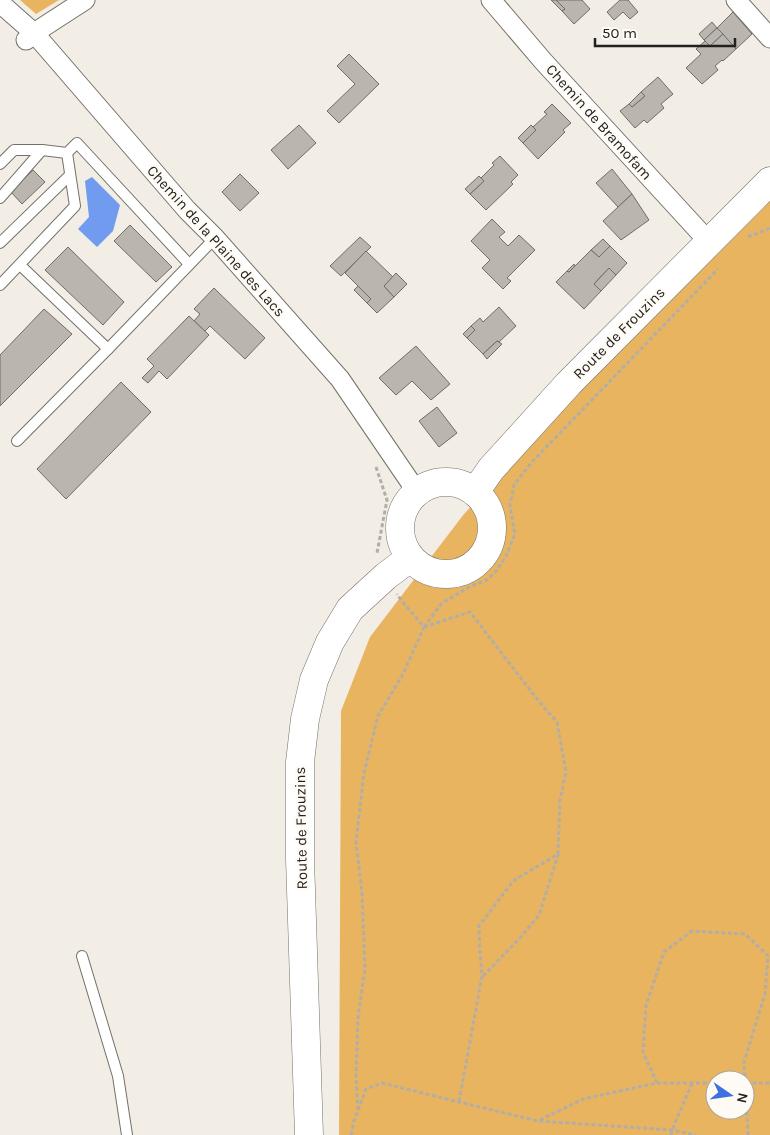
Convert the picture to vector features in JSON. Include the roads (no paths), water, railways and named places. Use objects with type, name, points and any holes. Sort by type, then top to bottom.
[{"type":"main road","name":"Route de Frouzins","points":[[476,492],[491,469],[569,384],[715,254],[770,181]]},
{"type":"main road","points":[[446,482],[462,484],[476,492],[486,504],[492,518],[492,534],[488,549],[479,562],[466,570],[451,575],[436,574],[421,568],[410,558],[402,545],[399,530],[401,516],[407,503],[417,492],[430,484],[446,482]]},
{"type":"main road","name":"Route de Frouzins","points":[[308,1135],[300,859],[300,762],[305,720],[314,680],[330,642],[350,609],[386,576],[410,558]]},
{"type":"street","points":[[30,37],[85,0]]},
{"type":"street","name":"Chemin de Bramofam","points":[[491,0],[715,254]]},
{"type":"street","points":[[736,0],[770,38]]},
{"type":"street","name":"Chemin de la Plaine des Lacs","points":[[0,2],[187,210],[215,238],[340,379],[417,492]]},
{"type":"lane","points":[[0,164],[14,150],[67,152],[77,143],[189,264]]},
{"type":"lane","points":[[0,198],[42,150]]},
{"type":"lane","points":[[0,285],[75,206],[67,152]]},
{"type":"lane","points":[[0,243],[70,175]]},
{"type":"lane","points":[[17,441],[215,238]]},
{"type":"lane","points":[[20,265],[108,349]]},
{"type":"lane","points":[[82,956],[118,1076],[127,1135]]},
{"type":"water","points":[[92,177],[120,205],[113,231],[97,247],[78,229],[89,217],[85,181]]}]
